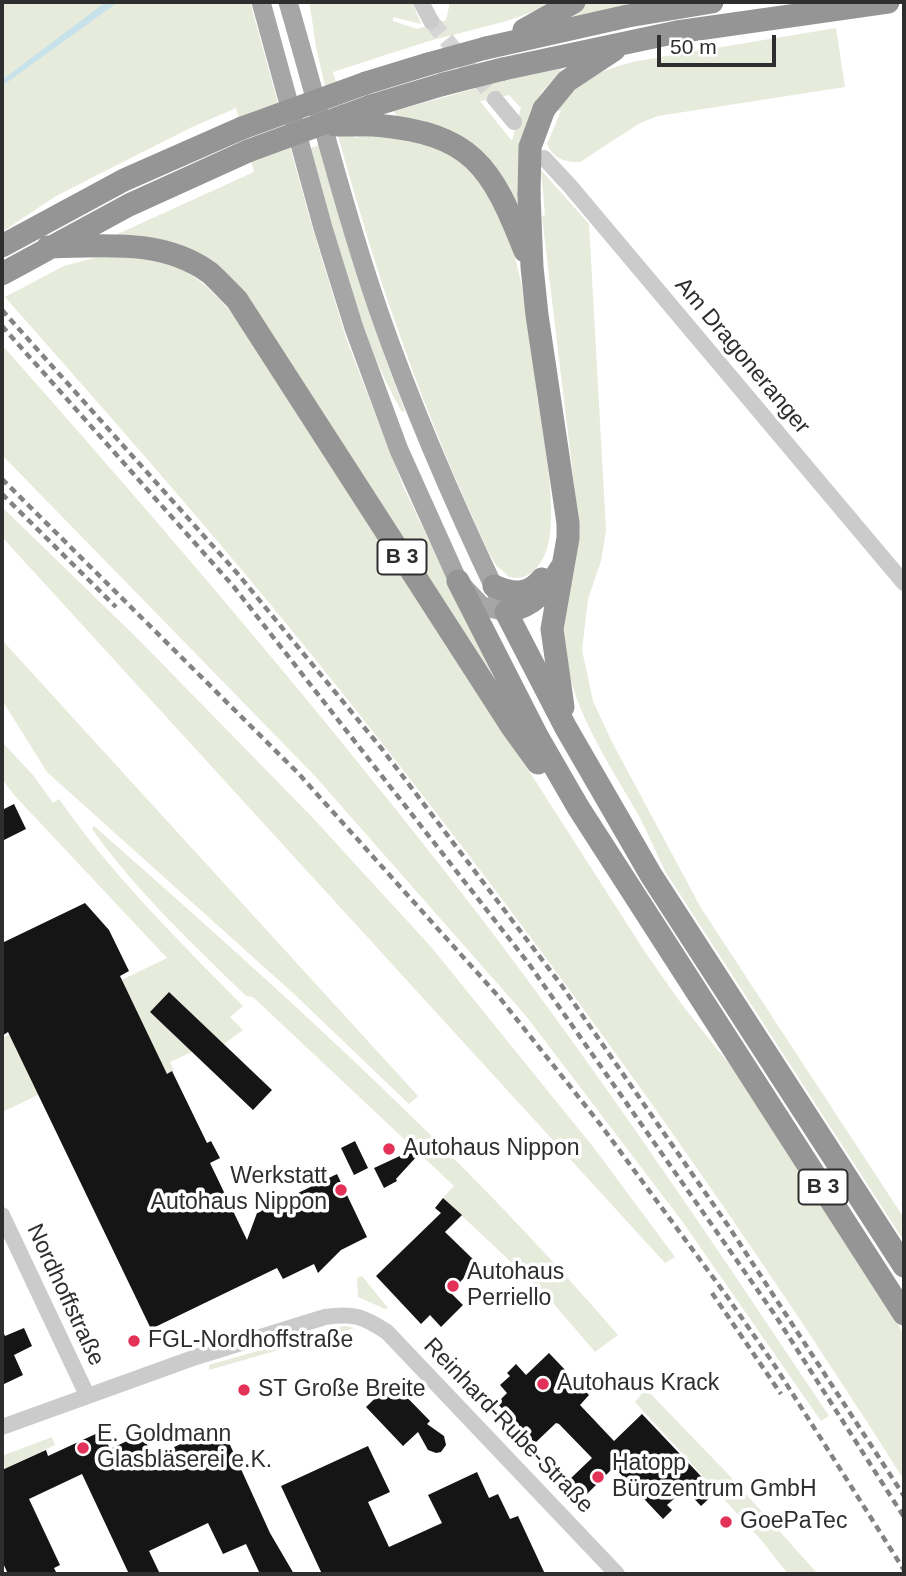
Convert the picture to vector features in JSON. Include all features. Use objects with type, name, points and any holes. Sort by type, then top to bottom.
[{"type":"highway","points":[[488,47],[574,2]]},
{"type":"highway","points":[[9,242],[124,180],[242,128],[366,83],[488,47],[628,16],[712,2]]},
{"type":"highway","points":[[2,274],[140,199],[248,151],[314,126],[373,116],[444,85],[629,41],[791,14],[888,2]]},
{"type":"highway","points":[[566,728],[552,629],[569,530],[532,267],[530,147],[544,109],[567,81],[629,41]]},
{"type":"highway","points":[[373,116],[433,135],[458,146],[477,161],[496,185],[532,267]]},
{"type":"highway","name":"B 3","points":[[40,252],[149,246],[182,258],[209,273],[237,300],[512,727],[536,760],[578,807]]},
{"type":"highway","points":[[494,586],[507,592],[523,592],[533,589],[541,581],[556,548],[563,496]]},
{"type":"highway","points":[[506,612],[536,600],[548,588],[563,565]]},
{"type":"highway","name":"B 3","points":[[458,581],[537,736],[578,807],[904,1314]]},
{"type":"highway","name":"B 3","points":[[506,612],[566,728],[651,875],[904,1266]]},
{"type":"main road","name":"B 3","points":[[261,2],[323,228],[354,328],[399,450],[458,581]]},
{"type":"main road","name":"B 3","points":[[288,2],[379,312],[462,521],[506,612]]},
{"type":"main road","points":[[458,581],[482,606],[506,612]]},
{"type":"street","points":[[421,2],[431,21]]},
{"type":"street","points":[[495,99],[514,122]]},
{"type":"street","name":"Am Dragoneranger","points":[[544,158],[904,583]]},
{"type":"street","name":"Nordhoffstraße","points":[[2,1215],[86,1395]]},
{"type":"street","name":"Reinhard-Rube-Straße","points":[[86,1395],[325,1317],[343,1314],[360,1316],[387,1332],[617,1574]]},
{"type":"street","points":[[2,1427],[86,1395]]},
{"type":"green space","points":[[2,2],[250,2],[311,223],[347,341],[404,488],[496,682],[495,685],[246,299],[111,237],[254,172],[236,108],[192,127],[56,196],[2,232]]},
{"type":"green space","points":[[309,2],[412,2],[421,24],[393,17],[393,21],[417,29],[446,20],[450,2],[559,2],[507,21],[429,41],[333,72],[354,138],[408,138],[450,154],[481,182],[502,220],[517,265],[527,313],[551,502],[551,522],[545,554],[539,565],[526,576],[509,577],[496,565],[489,553],[415,378],[384,289],[341,147],[317,53]]},
{"type":"green space","points":[[586,2],[655,2],[572,18],[571,14]]},
{"type":"green space","points":[[836,28],[845,87],[658,116],[640,123],[580,162],[560,159],[547,144],[561,111],[555,110],[582,84],[612,68],[637,61]]},
{"type":"green space","points":[[563,68],[541,93],[530,116],[524,219],[423,123],[396,115],[394,111],[510,79]],"holes":[[[509,95],[521,108],[512,141],[480,101]]]},
{"type":"green space","points":[[320,145],[369,311],[405,410],[402,412],[372,349],[348,283],[310,148]]},
{"type":"green space","points":[[541,170],[589,224],[606,531],[601,561],[588,599],[582,650],[593,701],[612,742],[701,908],[904,1218],[904,1241],[665,871],[640,818],[590,729],[571,682],[566,657],[564,617],[577,546],[578,517],[542,217],[545,215]]},
{"type":"green space","points":[[109,254],[158,261],[193,276],[223,303],[253,340],[645,952],[683,1006],[741,1079],[904,1334],[904,1480],[835,1372],[692,1160],[465,850],[270,604],[5,297],[64,266]]},
{"type":"green space","points":[[2,345],[245,625],[363,768],[478,914],[614,1099],[829,1416],[821,1421],[682,1221],[526,1016],[314,775],[2,455]]},
{"type":"green space","points":[[2,507],[139,640],[312,817],[432,948],[594,1148],[675,1257],[665,1263],[2,537]]},
{"type":"green space","points":[[2,640],[418,1096],[409,1104],[294,994],[47,772],[2,700]]},
{"type":"green space","points":[[2,742],[33,775],[53,803],[59,799],[79,827],[146,906],[243,1006],[230,1017],[243,1030],[224,1044],[169,992],[150,1012],[192,1052],[170,1062],[174,1071],[167,1074],[127,991],[38,1095],[2,1112],[2,1038],[167,958],[2,779]]},
{"type":"green space","points":[[94,826],[231,947],[431,1135],[495,1200],[618,1335],[595,1352],[547,1296],[443,1198],[454,1186],[253,997],[246,996],[185,936],[127,874],[92,829]]},
{"type":"green space","points":[[362,1276],[388,1308],[358,1297],[357,1278]]},
{"type":"green space","points":[[344,1326],[355,1328],[209,1370],[209,1365]]},
{"type":"green space","points":[[646,1389],[727,1473],[818,1574],[788,1574],[762,1541],[635,1402]]},
{"type":"green space","points":[[52,1437],[55,1445],[2,1470],[2,1456]]},
{"type":"water","points":[[106,2],[118,2],[2,86],[2,80]]},
{"type":"building","points":[[14,804],[26,829],[2,841],[2,810]]},
{"type":"building","points":[[85,903],[109,930],[129,971],[120,976],[167,1074],[172,1071],[207,1143],[211,1141],[220,1158],[210,1163],[247,1240],[257,1213],[337,1174],[367,1237],[341,1250],[318,1273],[314,1264],[283,1279],[277,1268],[151,1329],[8,1032],[2,1036],[2,943]]},
{"type":"building","points":[[169,992],[272,1090],[253,1110],[150,1012]]},
{"type":"building","points":[[355,1141],[368,1168],[354,1175],[341,1148]]},
{"type":"building","points":[[430,1142],[397,1181],[384,1188],[374,1168]]},
{"type":"building","points":[[443,1198],[462,1215],[445,1232],[478,1264],[450,1292],[463,1305],[441,1327],[430,1315],[421,1324],[376,1276],[441,1213],[435,1208]]},
{"type":"building","points":[[24,1328],[32,1346],[14,1355],[23,1375],[2,1385],[2,1329],[5,1336]]},
{"type":"building","points":[[549,1353],[589,1395],[580,1405],[614,1441],[642,1414],[716,1492],[701,1506],[685,1489],[667,1505],[672,1510],[663,1519],[614,1467],[586,1495],[570,1479],[592,1458],[556,1423],[535,1443],[497,1403],[507,1393],[500,1385],[510,1376],[507,1373],[516,1364],[526,1375]]},
{"type":"building","points":[[392,1382],[430,1421],[427,1424],[444,1436],[446,1445],[441,1452],[428,1450],[418,1432],[403,1446],[366,1407]]},
{"type":"building","points":[[221,1425],[270,1533],[294,1574],[260,1574],[246,1544],[223,1554],[208,1523],[149,1551],[160,1574],[129,1574],[82,1474],[29,1499],[60,1565],[54,1568],[57,1574],[8,1574],[2,1561],[2,1470],[46,1450],[48,1456],[102,1431],[110,1449],[142,1434],[153,1457]]},
{"type":"building","points":[[368,1446],[390,1492],[368,1502],[389,1547],[442,1523],[428,1495],[477,1472],[489,1498],[498,1494],[510,1519],[518,1516],[545,1574],[322,1574],[281,1486]]},
{"type":"tunnel","points":[[431,21],[495,99]]},
{"type":"railway","points":[[2,310],[237,573],[382,749],[562,986],[729,1227],[904,1496]]},
{"type":"railway","points":[[2,326],[234,587],[529,964],[775,1315],[904,1517]]},
{"type":"railway","points":[[2,479],[298,773],[499,997],[600,1124],[726,1295],[775,1366],[904,1570]]},
{"type":"railway","points":[[2,494],[116,607]]},
{"type":"railway","points":[[712,1293],[781,1394]]},
{"type":"place","name":"Autohaus Nippon","points":[[389,1149]]},
{"type":"place","name":"Werkstatt Autohaus Nippon","points":[[341,1190]]},
{"type":"place","name":"Autohaus Perriello","points":[[453,1286]]},
{"type":"place","name":"FGL-Nordhoffstraße","points":[[134,1341]]},
{"type":"place","name":"Autohaus Krack","points":[[543,1384]]},
{"type":"place","name":"ST Große Breite","points":[[244,1390]]},
{"type":"place","name":"E. Goldmann Glasbläserei e.K.","points":[[83,1448]]},
{"type":"place","name":"Hatopp Bürozentrum GmbH","points":[[598,1477]]},
{"type":"place","name":"GoePaTec","points":[[726,1522]]}]
